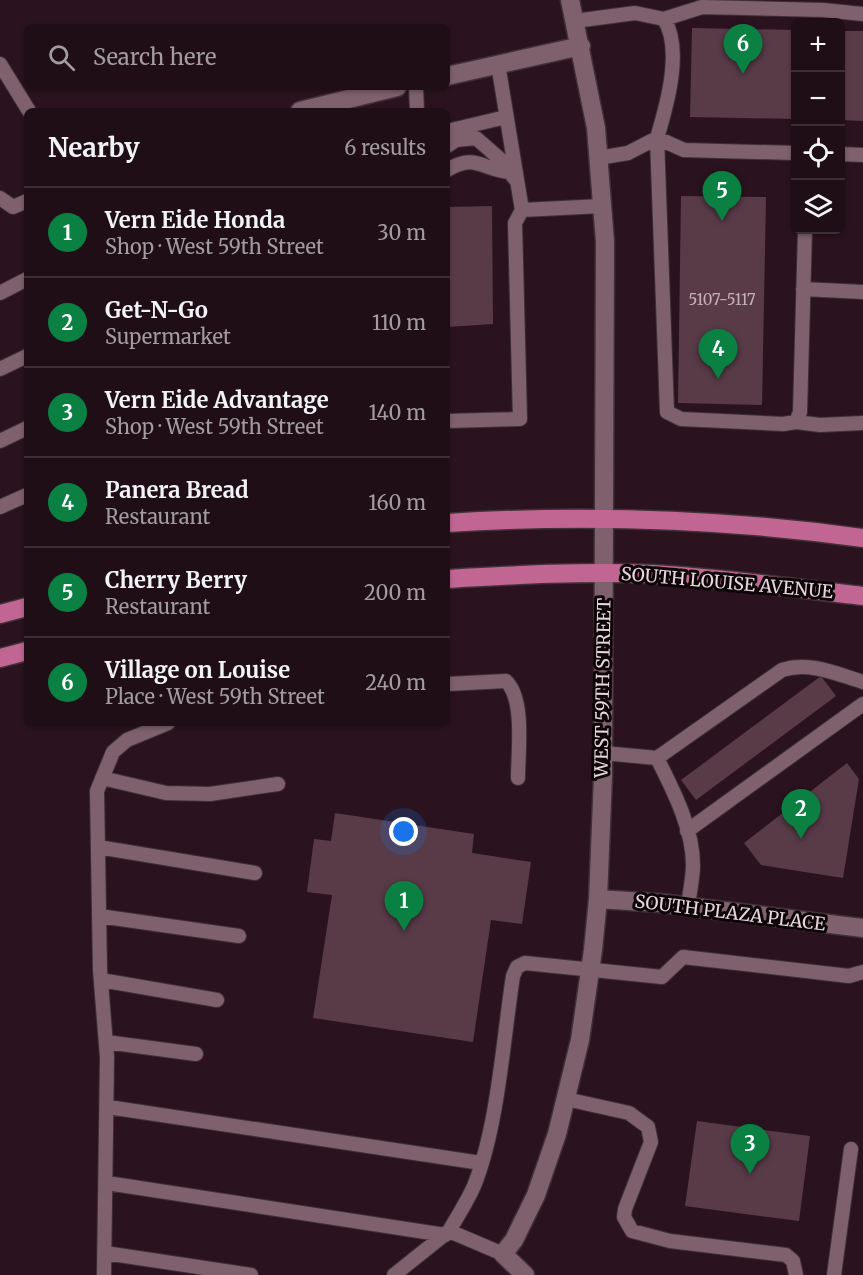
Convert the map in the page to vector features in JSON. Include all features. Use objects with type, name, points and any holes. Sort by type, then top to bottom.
[{"type":"main road","points":[[450,523],[604,518],[788,528],[863,538]]},
{"type":"main road","name":"SOUTH LOUISE AVENUE","points":[[450,579],[604,573],[706,578],[863,596]]},
{"type":"main road","points":[[0,614],[24,609]]},
{"type":"main road","points":[[0,658],[24,652]]},
{"type":"street","name":"WEST 59TH STREET","points":[[503,1254],[514,1240],[536,1195],[557,1134],[580,1040],[598,898],[603,753],[605,242],[596,128],[570,0]]},
{"type":"street","points":[[450,75],[581,46]]},
{"type":"street","points":[[322,108],[360,103],[390,90]]},
{"type":"street","name":"SOUTH PLAZA PLACE","points":[[598,898],[863,928]]},
{"type":"street","points":[[503,1254],[525,1275]]},
{"type":"lane","points":[[575,21],[635,13],[664,19],[702,7],[823,10],[863,14]]},
{"type":"lane","points":[[664,19],[671,30],[671,91],[657,138],[667,412],[681,419],[783,424],[796,422],[820,425],[863,423]]},
{"type":"lane","points":[[0,64],[26,108]]},
{"type":"lane","points":[[450,421],[520,419],[515,223],[522,210],[512,176],[498,64]]},
{"type":"lane","points":[[416,90],[417,108]]},
{"type":"lane","points":[[450,130],[506,117]]},
{"type":"lane","points":[[450,144],[456,140],[476,138],[500,159],[512,176]]},
{"type":"lane","points":[[657,138],[684,150],[791,153]]},
{"type":"lane","points":[[598,158],[628,153],[657,138]]},
{"type":"lane","points":[[845,154],[863,155]]},
{"type":"lane","points":[[450,168],[459,163],[479,162],[512,176]]},
{"type":"lane","points":[[0,198],[13,207],[24,202]]},
{"type":"lane","points":[[522,210],[602,206]]},
{"type":"lane","points":[[796,422],[800,412],[805,234]]},
{"type":"lane","points":[[0,293],[24,281]]},
{"type":"lane","points":[[803,289],[863,292]]},
{"type":"lane","points":[[0,369],[24,357]]},
{"type":"lane","points":[[0,441],[24,429]]},
{"type":"lane","points":[[0,507],[24,496]]},
{"type":"lane","points":[[603,753],[657,758],[782,669],[794,666],[818,668],[863,682]]},
{"type":"lane","points":[[450,684],[506,681],[515,689],[518,712],[518,778]]},
{"type":"lane","points":[[687,831],[863,704]]},
{"type":"lane","points":[[104,1275],[108,1107],[101,980],[97,791],[112,752],[127,740],[161,726]]},
{"type":"lane","points":[[657,758],[674,793],[687,831],[693,865],[688,908]]},
{"type":"lane","points":[[102,778],[165,793],[210,794],[278,784]]},
{"type":"lane","points":[[98,847],[255,873]]},
{"type":"lane","points":[[99,916],[239,936]]},
{"type":"lane","points":[[394,1275],[447,1233],[473,1187],[481,1163],[494,1104],[513,976],[517,967],[525,963],[662,977],[683,957],[849,976],[863,972]]},
{"type":"lane","points":[[101,980],[218,999]]},
{"type":"lane","points":[[106,1042],[196,1054]]},
{"type":"lane","points":[[566,1099],[629,1113],[648,1127],[651,1142],[625,1209],[624,1217],[632,1231],[670,1241],[786,1255],[794,1261],[796,1275]]},
{"type":"lane","points":[[108,1107],[481,1163]]},
{"type":"lane","points":[[834,1275],[851,1149]]},
{"type":"lane","points":[[107,1183],[447,1233],[503,1254]]},
{"type":"lane","points":[[105,1253],[250,1275]]},
{"type":"building","points":[[692,28],[791,30],[791,119],[690,117]]},
{"type":"building","points":[[845,31],[863,31],[863,121],[845,120]]},
{"type":"building","points":[[681,196],[766,197],[762,405],[678,403]]},
{"type":"building","points":[[492,206],[493,324],[450,327],[450,207]]},
{"type":"building","points":[[821,676],[836,696],[696,800],[681,780]]},
{"type":"building","points":[[847,763],[859,779],[843,878],[761,865],[744,843]]},
{"type":"building","points":[[335,813],[474,834],[472,853],[531,862],[522,924],[491,920],[473,1042],[313,1018],[332,895],[307,892],[314,839],[331,841]]},
{"type":"building","points":[[697,1121],[810,1136],[799,1221],[685,1206]]},
{"type":"place","name":"Village on Louise","points":[[743,74]]},
{"type":"place","name":"Cherry Berry","points":[[722,221]]},
{"type":"place","name":"Panera Bread","points":[[718,379]]},
{"type":"place","name":"Get-N-Go","points":[[801,839]]},
{"type":"place","name":"Vern Eide Honda","points":[[404,931]]},
{"type":"place","name":"Vern Eide Advantage","points":[[750,1174]]}]
